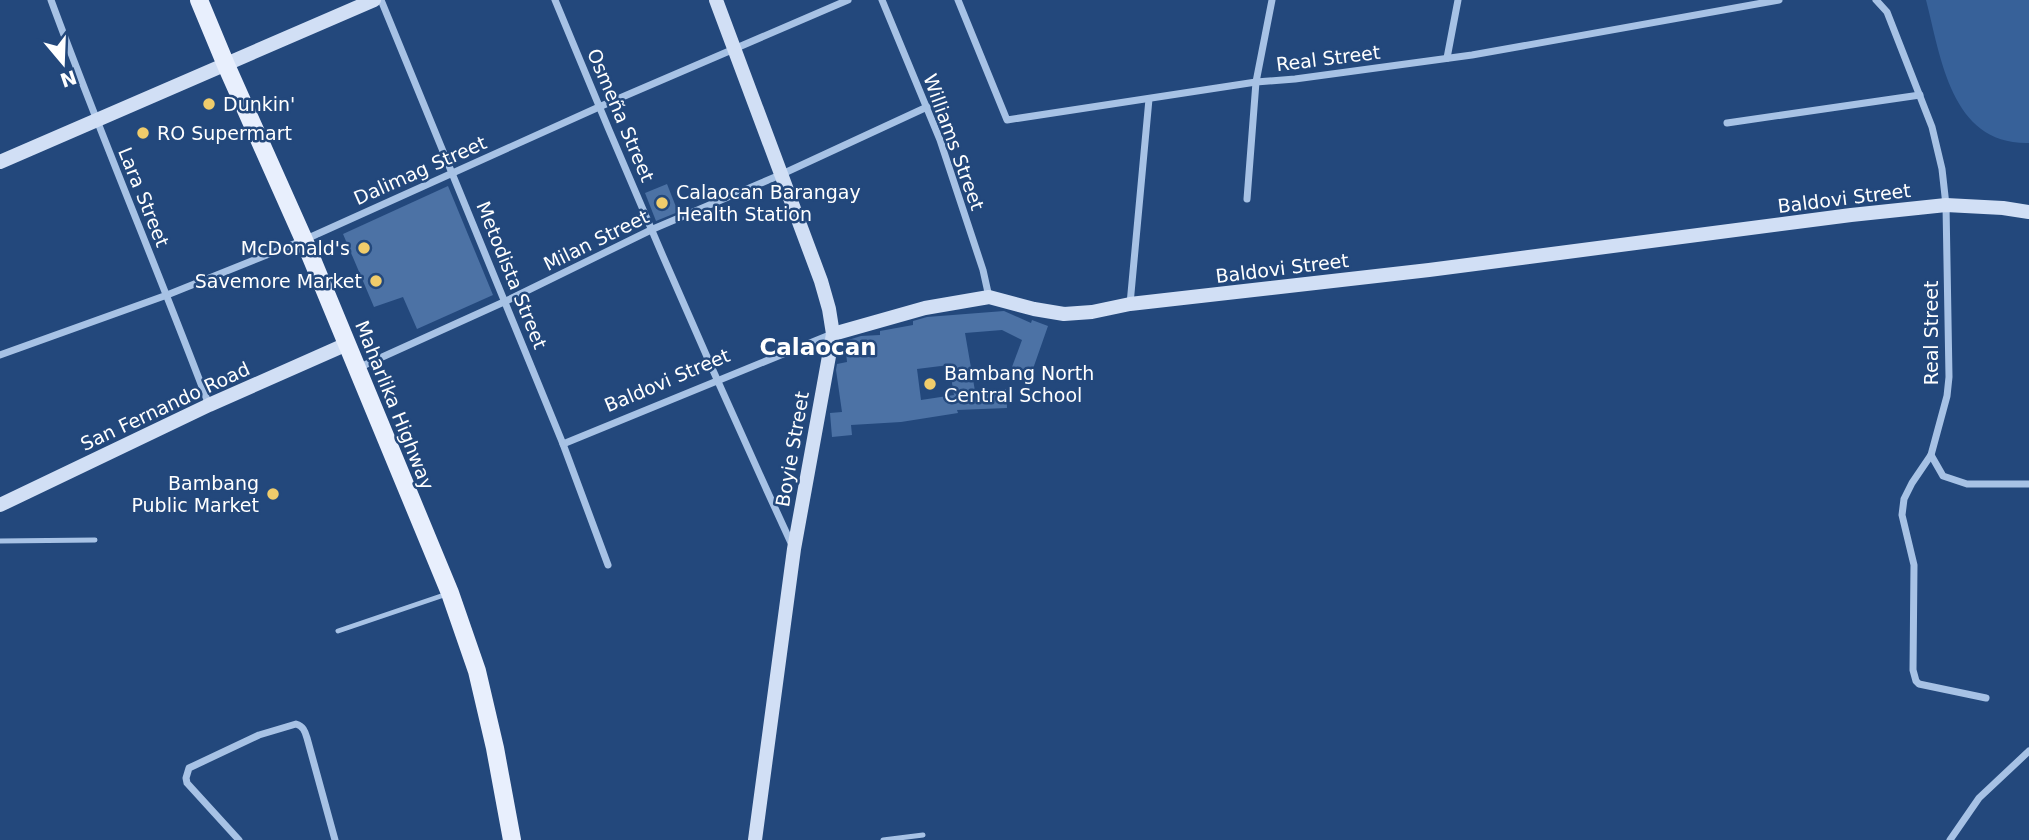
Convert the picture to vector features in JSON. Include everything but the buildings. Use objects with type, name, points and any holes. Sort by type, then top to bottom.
[{"type":"main road","name":"Maharlika Highway","points":[[199,0],[304,240],[450,593],[477,671],[512,840]]},
{"type":"street","name":"Lara Street","points":[[51,0],[95,120],[209,405]]},
{"type":"street","points":[[0,162],[374,0]]},
{"type":"street","name":"Metodista Street","points":[[381,0],[506,301],[608,565]]},
{"type":"street","name":"Osmeña Street","points":[[555,0],[717,381],[794,548]]},
{"type":"street","name":"Boyie Street","points":[[716,0],[821,281],[833,334],[794,548],[755,840]]},
{"type":"street","name":"Dalimag Street","points":[[0,355],[167,295],[304,240],[599,107],[848,0]]},
{"type":"street","name":"Williams Street","points":[[882,0],[940,140],[983,270],[989,297]]},
{"type":"street","name":"Real Street","points":[[958,0],[1007,120],[1256,82],[1447,58],[1779,0]]},
{"type":"street","points":[[1247,199],[1256,82],[1272,0]]},
{"type":"street","points":[[1447,58],[1458,0]]},
{"type":"street","name":"Real Street","points":[[1876,0],[1887,12],[1920,95],[1938,151],[1946,205],[1947,396],[1931,455],[1904,499],[1902,515],[1914,565],[1915,676],[1919,684],[1986,698]]},
{"type":"street","points":[[1727,123],[1920,95]]},
{"type":"street","points":[[1130,304],[1149,99]]},
{"type":"street","name":"Milan Street","points":[[357,368],[506,301],[653,229],[780,175],[927,107]]},
{"type":"street","name":"Baldovi Street","points":[[563,444],[833,334],[925,308],[989,297],[1064,314],[1092,312],[1130,304],[1429,270],[1851,215],[1946,205],[2029,212]]},
{"type":"street","name":"San Fernando Road","points":[[0,505],[209,405],[347,344]]},
{"type":"street","points":[[1931,455],[1943,476],[1967,484],[2029,484]]},
{"type":"street","points":[[239,840],[187,783],[186,772],[189,768],[259,735],[296,724],[304,729],[335,840]]},
{"type":"street","points":[[1950,840],[1979,798],[2029,751]]},
{"type":"lane","points":[[0,541],[94,540]]},
{"type":"lane","points":[[338,631],[450,593]]},
{"type":"lane","points":[[883,840],[923,835]]},
{"type":"shaded area","points":[[1926,0],[2029,0],[2029,143],[2003,140],[1982,130],[1966,114],[1945,71]]},
{"type":"place","name":"Dunkin'","points":[[209,104]]},
{"type":"place","name":"RO Supermart","points":[[143,133]]},
{"type":"place","name":"Calaocan Barangay Health Station","points":[[662,203]]},
{"type":"place","name":"McDonald's","points":[[364,248]]},
{"type":"place","name":"Savemore Market","points":[[376,281]]},
{"type":"place","name":"Bambang North Central School","points":[[930,384]]},
{"type":"place","name":"Bambang Public Market","points":[[273,494]]},
{"type":"district","name":"Calaocan","points":[[818,347]]}]
